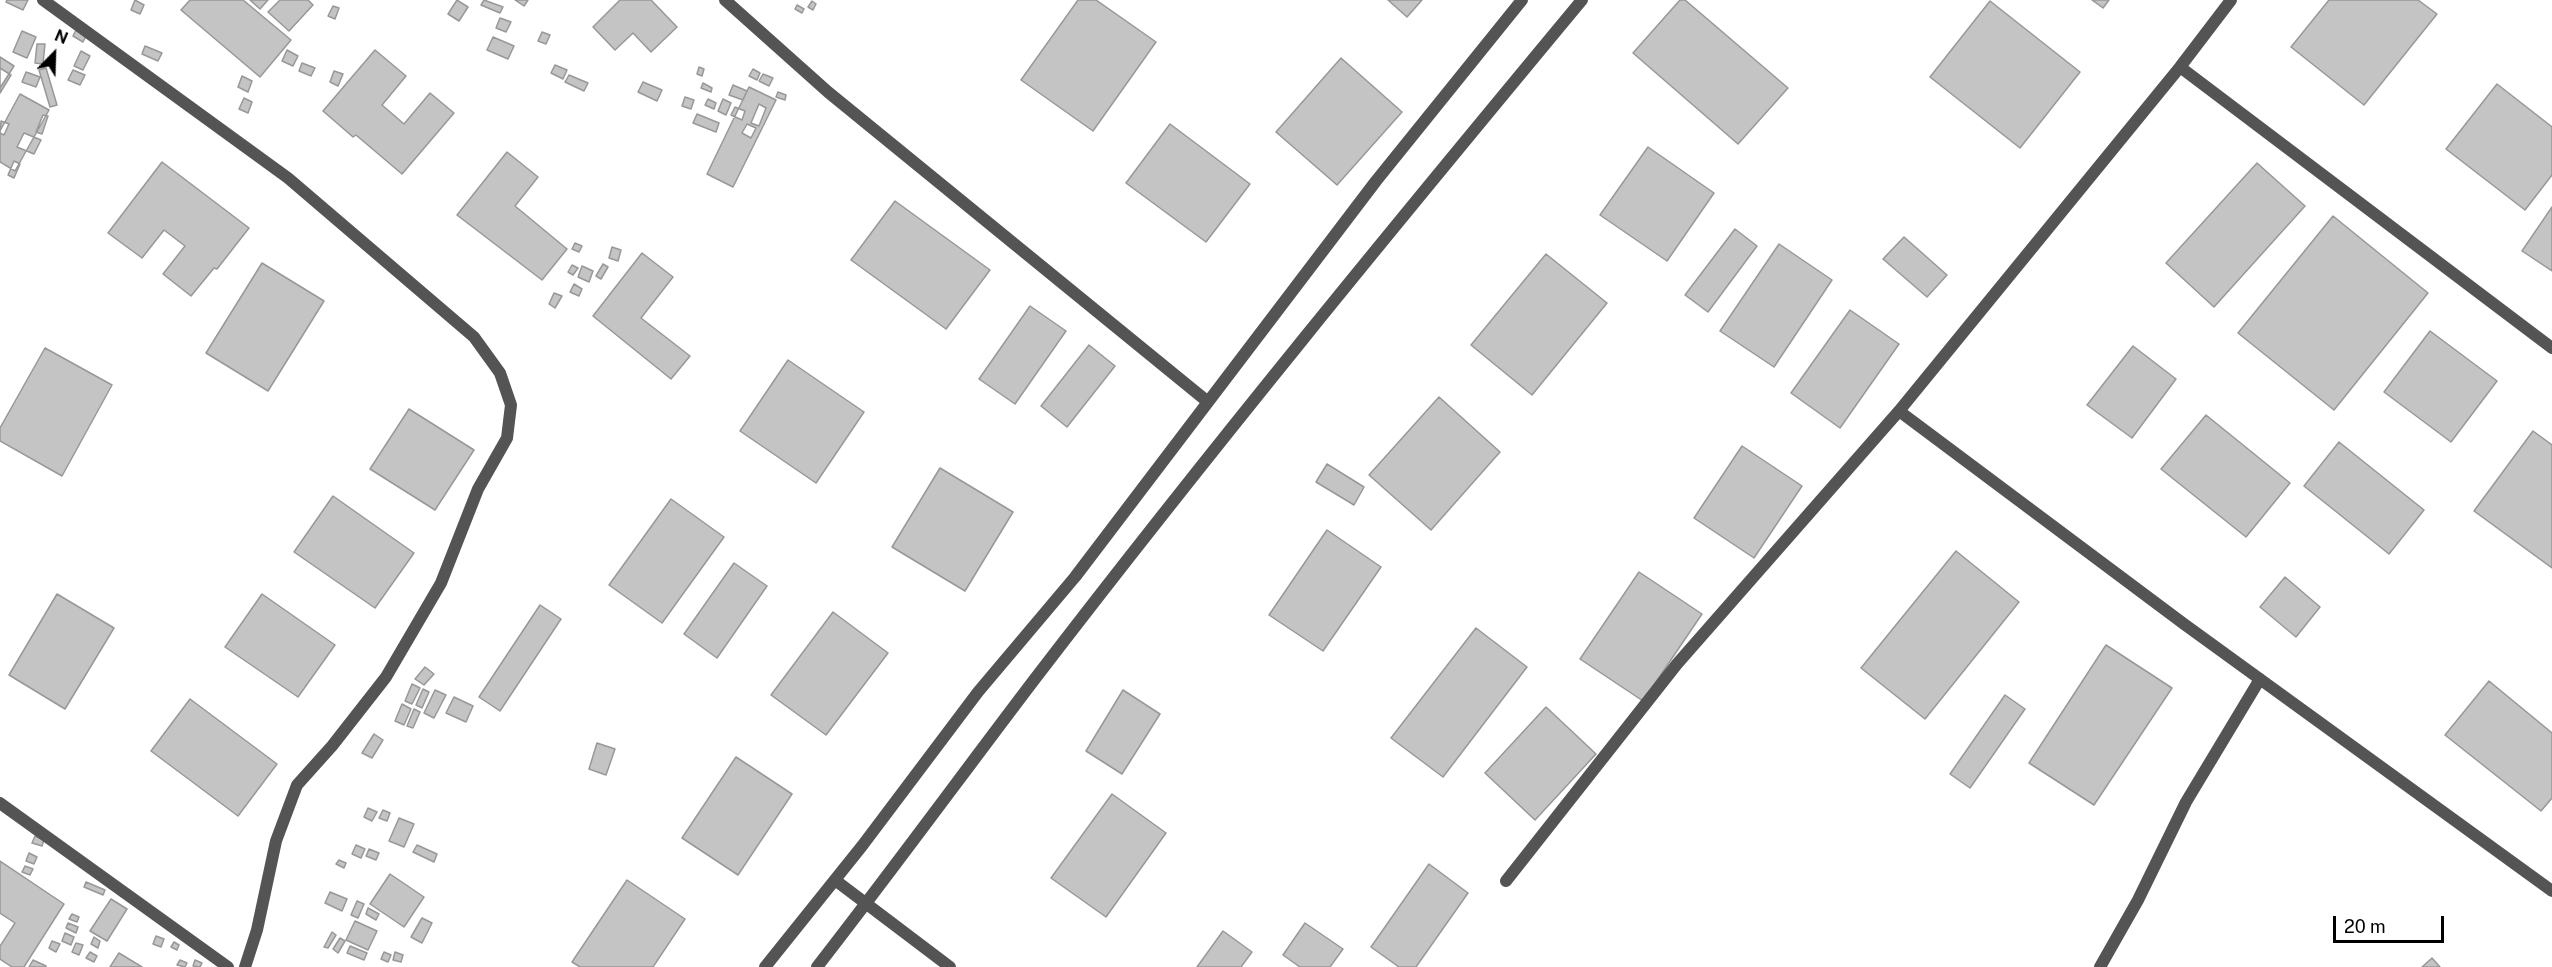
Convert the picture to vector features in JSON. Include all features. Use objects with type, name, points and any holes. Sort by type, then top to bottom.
[{"type":"street","points":[[43,0],[288,178],[474,336],[500,373],[511,405],[507,438],[478,489],[441,583],[386,677],[332,746],[297,785],[276,841],[257,930],[245,967]]},
{"type":"street","points":[[725,0],[828,92],[1208,402]]},
{"type":"street","points":[[765,967],[835,880],[978,692],[1074,577],[1376,181],[1522,0]]},
{"type":"street","points":[[817,967],[1035,680],[1223,441],[1410,207],[1582,0]]},
{"type":"street","points":[[1506,880],[1677,664],[1899,411],[2180,67],[2231,0]]},
{"type":"street","points":[[2180,67],[2552,348]]},
{"type":"street","points":[[1899,411],[2260,679],[2552,891]]},
{"type":"street","points":[[2100,967],[2138,900],[2186,802],[2260,679]]},
{"type":"street","points":[[0,803],[228,967]]},
{"type":"street","points":[[835,880],[950,967]]},
{"type":"building","points":[[7,0],[28,0],[23,10],[6,2]]},
{"type":"building","points":[[135,0],[144,5],[140,14],[131,10]]},
{"type":"building","points":[[190,0],[243,0],[291,40],[260,77],[181,10]]},
{"type":"building","points":[[250,0],[268,0],[260,9]]},
{"type":"building","points":[[280,0],[308,0],[313,5],[289,31],[268,12]]},
{"type":"building","points":[[457,0],[468,7],[459,21],[448,14]]},
{"type":"building","points":[[484,0],[503,7],[500,13],[481,5]]},
{"type":"building","points":[[515,0],[528,0],[524,6]]},
{"type":"building","points":[[620,0],[651,0],[677,27],[651,52],[633,33],[615,50],[593,27]]},
{"type":"building","points":[[1078,0],[1096,0],[1156,42],[1093,131],[1021,80]]},
{"type":"building","points":[[1388,0],[1422,0],[1407,17]]},
{"type":"building","points":[[1680,0],[1685,0],[1788,88],[1738,144],[1633,53]]},
{"type":"building","points":[[2092,0],[2109,0],[2103,8]]},
{"type":"building","points":[[2329,0],[2418,0],[2437,14],[2364,105],[2291,47]]},
{"type":"building","points":[[812,1],[816,4],[813,10],[808,7]]},
{"type":"building","points":[[1990,1],[2080,72],[2020,148],[1930,77]]},
{"type":"building","points":[[797,5],[804,9],[802,13],[795,9]]},
{"type":"building","points":[[333,6],[339,8],[335,19],[328,16]]},
{"type":"building","points":[[500,18],[511,22],[506,32],[496,28]]},
{"type":"building","points":[[76,30],[86,36],[83,42],[73,36]]},
{"type":"building","points":[[22,31],[36,37],[27,58],[13,52]]},
{"type":"building","points":[[542,32],[550,35],[546,44],[538,41]]},
{"type":"building","points":[[493,37],[514,46],[508,59],[487,50]]},
{"type":"building","points":[[37,44],[45,44],[43,64],[35,63]]},
{"type":"building","points":[[145,46],[162,53],[158,61],[142,54]]},
{"type":"building","points":[[287,50],[298,56],[293,66],[282,61]]},
{"type":"building","points":[[375,50],[406,76],[382,105],[404,124],[430,93],[454,113],[402,174],[356,135],[353,137],[323,111]]},
{"type":"building","points":[[81,51],[90,56],[83,70],[74,66]]},
{"type":"building","points":[[0,57],[14,66],[0,88]]},
{"type":"building","points":[[1341,58],[1402,112],[1337,185],[1276,132]]},
{"type":"building","points":[[302,63],[315,68],[311,76],[299,71]]},
{"type":"building","points":[[555,65],[567,70],[563,79],[551,73]]},
{"type":"building","points":[[699,67],[704,69],[702,76],[697,74]]},
{"type":"building","points":[[0,68],[11,75],[0,93]]},
{"type":"building","points":[[46,68],[57,105],[50,107],[39,70]]},
{"type":"building","points":[[753,69],[760,73],[757,80],[749,76]]},
{"type":"building","points":[[73,70],[85,75],[80,85],[68,80]]},
{"type":"building","points":[[334,71],[343,74],[338,86],[330,82]]},
{"type":"building","points":[[26,72],[40,77],[36,87],[22,82]]},
{"type":"building","points":[[763,74],[773,78],[769,86],[759,81]]},
{"type":"building","points":[[569,75],[588,83],[584,91],[565,82]]},
{"type":"building","points":[[242,76],[252,81],[248,92],[238,87]]},
{"type":"building","points":[[643,82],[662,90],[657,101],[638,92]]},
{"type":"building","points":[[703,83],[712,88],[711,92],[701,88]]},
{"type":"building","points":[[2497,84],[2552,127],[2552,175],[2525,210],[2446,149]]},
{"type":"building","points":[[733,85],[747,91],[743,100],[729,95]]},
{"type":"building","points":[[749,87],[776,100],[733,187],[707,174]]},
{"type":"building","points":[[778,92],[786,95],[785,100],[776,97]]},
{"type":"building","points":[[20,94],[49,110],[15,171],[0,162],[0,131]]},
{"type":"building","points":[[685,97],[694,100],[691,109],[682,106]]},
{"type":"building","points":[[244,98],[252,102],[248,113],[239,109]]},
{"type":"building","points":[[708,99],[716,103],[714,109],[705,105]]},
{"type":"building","points":[[723,99],[731,103],[726,115],[718,111]]},
{"type":"building","points":[[759,104],[766,108],[759,126],[751,123]]},
{"type":"building","points":[[735,107],[745,111],[742,120],[731,115]]},
{"type":"building","points":[[697,114],[719,123],[716,132],[693,123]]},
{"type":"building","points":[[43,115],[48,116],[42,134],[36,132]]},
{"type":"building","points":[[1,121],[9,124],[4,135],[0,133]]},
{"type":"building","points":[[747,124],[756,128],[751,138],[742,133]]},
{"type":"building","points":[[1170,124],[1250,184],[1206,242],[1126,183]]},
{"type":"building","points":[[24,133],[41,140],[34,154],[17,147]]},
{"type":"building","points":[[1648,147],[1714,193],[1667,261],[1600,215]]},
{"type":"building","points":[[507,152],[538,177],[515,206],[567,249],[542,280],[457,215]]},
{"type":"building","points":[[14,161],[20,164],[14,178],[8,175]]},
{"type":"building","points":[[162,162],[249,228],[217,269],[214,268],[191,296],[163,274],[185,246],[164,230],[142,258],[108,233]]},
{"type":"building","points":[[2257,163],[2305,206],[2214,307],[2166,263]]},
{"type":"building","points":[[895,201],[990,270],[946,329],[851,260]]},
{"type":"building","points":[[2552,207],[2552,271],[2522,251]]},
{"type":"building","points":[[2333,216],[2428,293],[2334,410],[2238,333]]},
{"type":"building","points":[[1735,229],[1757,246],[1708,312],[1685,295]]},
{"type":"building","points":[[1904,237],[1947,275],[1927,297],[1883,259]]},
{"type":"building","points":[[575,243],[582,246],[579,252],[572,249]]},
{"type":"building","points":[[1779,244],[1832,280],[1774,367],[1720,331]]},
{"type":"building","points":[[612,247],[621,250],[618,261],[609,258]]},
{"type":"building","points":[[642,253],[673,277],[641,318],[690,356],[671,379],[593,316]]},
{"type":"building","points":[[1546,254],[1607,303],[1532,395],[1471,345]]},
{"type":"building","points":[[262,263],[324,301],[268,391],[206,353]]},
{"type":"building","points":[[603,264],[608,267],[601,279],[596,276]]},
{"type":"building","points":[[572,265],[578,268],[573,275],[568,272]]},
{"type":"building","points":[[582,266],[593,271],[589,282],[578,277]]},
{"type":"building","points":[[574,284],[582,289],[579,296],[570,292]]},
{"type":"building","points":[[554,293],[562,296],[555,308],[549,304]]},
{"type":"building","points":[[1030,306],[1066,331],[1015,404],[979,379]]},
{"type":"building","points":[[1850,310],[1899,344],[1840,428],[1791,393]]},
{"type":"building","points":[[2430,331],[2497,381],[2451,442],[2384,392]]},
{"type":"building","points":[[1089,345],[1115,366],[1067,427],[1041,406]]},
{"type":"building","points":[[2133,346],[2176,379],[2132,438],[2087,405]]},
{"type":"building","points":[[45,348],[112,385],[62,476],[0,441],[0,428]]},
{"type":"building","points":[[788,360],[864,412],[816,483],[740,431]]},
{"type":"building","points":[[1439,397],[1500,452],[1431,530],[1369,475]]},
{"type":"building","points":[[409,409],[474,450],[435,510],[370,469]]},
{"type":"building","points":[[2206,415],[2290,483],[2246,537],[2161,469]]},
{"type":"building","points":[[2533,431],[2552,445],[2552,568],[2474,511]]},
{"type":"building","points":[[2339,442],[2424,510],[2389,554],[2304,486]]},
{"type":"building","points":[[1742,446],[1802,486],[1754,558],[1694,518]]},
{"type":"building","points":[[1327,464],[1364,487],[1354,505],[1316,482]]},
{"type":"building","points":[[940,468],[1013,512],[965,591],[892,547]]},
{"type":"building","points":[[333,496],[414,553],[375,608],[294,552]]},
{"type":"building","points":[[671,499],[724,537],[662,623],[609,585]]},
{"type":"building","points":[[1327,530],[1381,567],[1323,651],[1269,615]]},
{"type":"building","points":[[1956,551],[2019,602],[1925,719],[1861,668]]},
{"type":"building","points":[[734,563],[767,586],[717,658],[684,634]]},
{"type":"building","points":[[1639,572],[1702,614],[1643,701],[1580,659]]},
{"type":"building","points":[[2285,577],[2320,607],[2296,637],[2260,607]]},
{"type":"building","points":[[57,594],[114,628],[65,709],[9,675]]},
{"type":"building","points":[[262,594],[335,645],[298,697],[225,647]]},
{"type":"building","points":[[540,605],[561,619],[500,711],[479,697]]},
{"type":"building","points":[[833,612],[888,653],[826,735],[771,695]]},
{"type":"building","points":[[1476,628],[1527,667],[1443,777],[1391,738]]},
{"type":"building","points":[[2106,645],[2172,688],[2094,805],[2029,763]]},
{"type":"building","points":[[425,667],[434,674],[424,685],[415,679]]},
{"type":"building","points":[[2489,681],[2552,733],[2552,798],[2541,811],[2445,735]]},
{"type":"building","points":[[412,684],[420,688],[412,704],[405,701]]},
{"type":"building","points":[[423,689],[429,692],[422,708],[416,705]]},
{"type":"building","points":[[435,690],[446,695],[434,718],[424,713]]},
{"type":"building","points":[[1123,690],[1160,714],[1122,774],[1086,751]]},
{"type":"building","points":[[2005,695],[2025,709],[1970,788],[1950,774]]},
{"type":"building","points":[[454,697],[473,706],[466,722],[446,713]]},
{"type":"building","points":[[190,699],[277,764],[238,816],[151,751]]},
{"type":"building","points":[[402,704],[411,709],[404,725],[395,721]]},
{"type":"building","points":[[1546,707],[1596,754],[1535,820],[1485,773]]},
{"type":"building","points":[[414,709],[420,712],[413,728],[407,726]]},
{"type":"building","points":[[374,734],[383,740],[372,758],[362,753]]},
{"type":"building","points":[[597,743],[615,749],[606,775],[589,769]]},
{"type":"building","points":[[736,757],[792,794],[738,875],[682,838]]},
{"type":"building","points":[[1112,794],[1166,833],[1106,917],[1051,878]]},
{"type":"building","points":[[368,808],[377,812],[372,821],[364,817]]},
{"type":"building","points":[[383,810],[390,813],[387,821],[379,818]]},
{"type":"building","points":[[399,818],[414,824],[404,847],[389,841]]},
{"type":"building","points":[[35,836],[44,840],[42,846],[32,843]]},
{"type":"building","points":[[356,845],[365,849],[361,858],[352,854]]},
{"type":"building","points":[[417,845],[437,854],[434,862],[413,852]]},
{"type":"building","points":[[369,849],[379,853],[376,860],[366,856]]},
{"type":"building","points":[[29,853],[37,857],[34,864],[26,861]]},
{"type":"building","points":[[339,860],[346,863],[344,868],[336,864]]},
{"type":"building","points":[[0,861],[64,904],[24,967],[12,967],[0,959],[0,946],[15,923],[0,913]]},
{"type":"building","points":[[1429,864],[1468,893],[1416,967],[1399,967],[1371,947]]},
{"type":"building","points":[[25,866],[33,869],[30,875],[22,872]]},
{"type":"building","points":[[390,874],[424,897],[404,927],[370,904]]},
{"type":"building","points":[[627,880],[685,919],[653,967],[580,967],[572,962]]},
{"type":"building","points":[[86,882],[105,890],[103,895],[84,887]]},
{"type":"building","points":[[330,892],[347,899],[342,911],[325,903]]},
{"type":"building","points":[[111,899],[127,909],[107,941],[90,931]]},
{"type":"building","points":[[357,901],[364,904],[358,918],[351,915]]},
{"type":"building","points":[[368,908],[379,914],[376,920],[366,914]]},
{"type":"building","points":[[72,914],[79,917],[77,922],[69,919]]},
{"type":"building","points":[[422,918],[432,923],[422,943],[411,937]]},
{"type":"building","points":[[355,921],[377,931],[368,950],[346,940]]},
{"type":"building","points":[[68,923],[78,927],[76,933],[66,928]]},
{"type":"building","points":[[1305,923],[1343,949],[1330,967],[1300,967],[1283,955]]},
{"type":"building","points":[[1223,931],[1252,952],[1241,967],[1197,967]]},
{"type":"building","points":[[332,932],[336,935],[328,948],[324,947]]},
{"type":"building","points":[[65,933],[74,937],[71,945],[62,941]]},
{"type":"building","points":[[156,936],[164,939],[161,947],[153,944]]},
{"type":"building","points":[[94,937],[100,941],[98,948],[91,944]]},
{"type":"building","points":[[340,938],[345,941],[338,953],[333,949]]},
{"type":"building","points":[[52,941],[60,944],[56,952],[49,948]]},
{"type":"building","points":[[174,942],[179,945],[177,950],[171,947]]},
{"type":"building","points":[[76,943],[83,945],[79,955],[72,952]]},
{"type":"building","points":[[350,946],[367,953],[364,960],[347,953]]},
{"type":"building","points":[[90,952],[97,956],[94,962],[86,958]]},
{"type":"building","points":[[384,952],[391,955],[388,962],[381,959]]},
{"type":"building","points":[[395,952],[403,955],[401,962],[393,960]]},
{"type":"building","points":[[119,953],[142,967],[110,967]]},
{"type":"building","points":[[2432,958],[2440,967],[2422,967]]},
{"type":"building","points":[[33,960],[46,966],[46,967],[29,967]]},
{"type":"building","points":[[180,960],[187,963],[185,967],[177,965]]},
{"type":"building","points":[[195,960],[202,963],[200,967],[193,966]]}]
